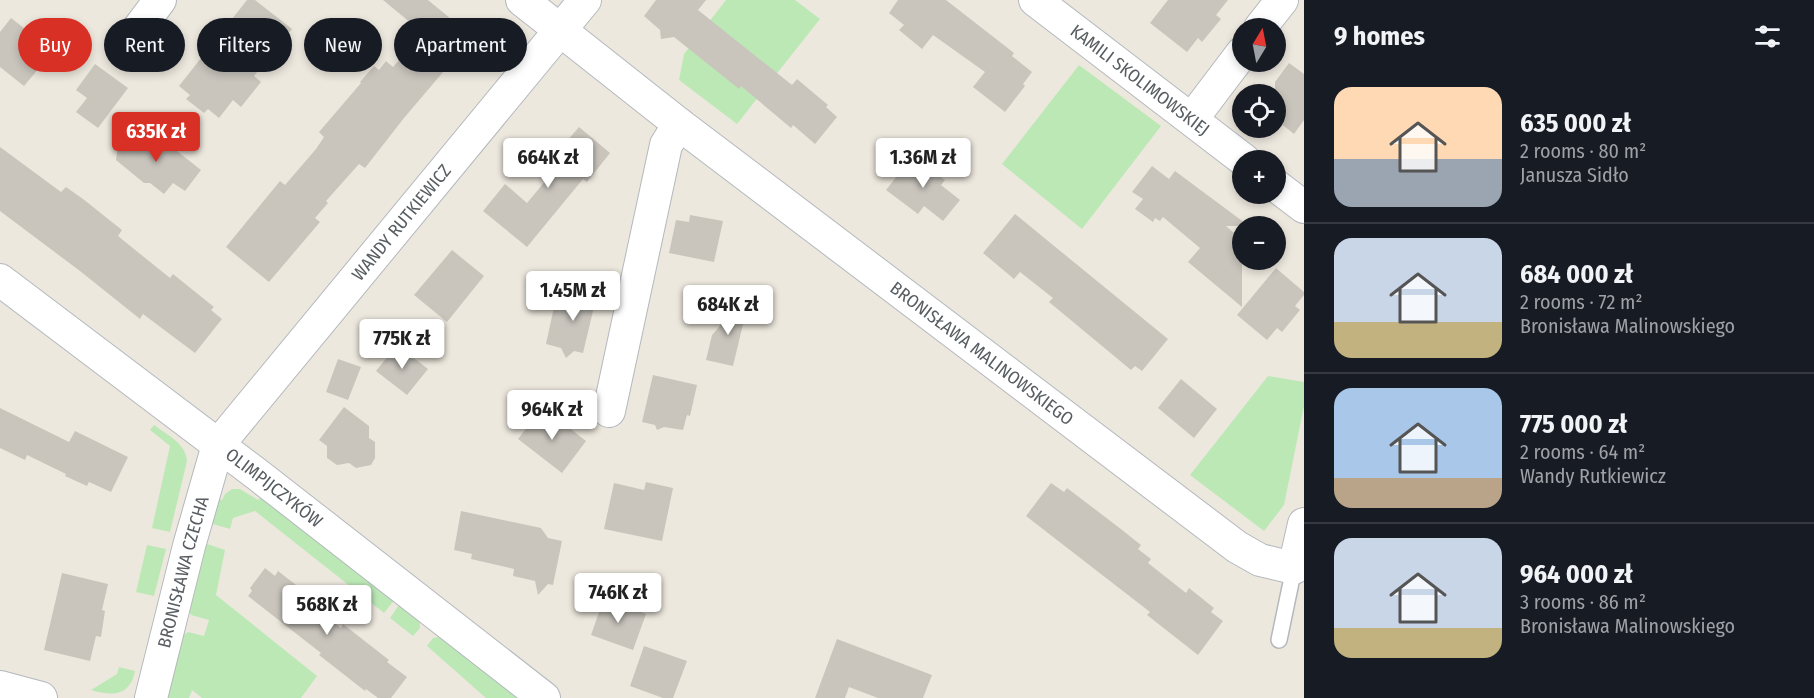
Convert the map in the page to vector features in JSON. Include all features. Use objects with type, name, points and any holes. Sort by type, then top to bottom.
[{"type":"street","points":[[146,18],[160,0]]},
{"type":"street","name":"BRONISŁAWA MALINOWSKIEGO","points":[[522,0],[679,124],[1237,547],[1260,560],[1294,568]]},
{"type":"street","name":"WANDY RUTKIEWICZ","points":[[218,445],[585,0]]},
{"type":"street","name":"KAMILI SKOLIMOWSKIEJ","points":[[1035,0],[1232,151]]},
{"type":"street","points":[[1268,18],[1282,0]]},
{"type":"street","points":[[1192,119],[1232,66]]},
{"type":"street","points":[[609,411],[666,145],[679,124]]},
{"type":"street","points":[[1286,193],[1304,207]]},
{"type":"street","name":"OLIMPIJCZYKÓW","points":[[0,280],[218,445],[544,698]]},
{"type":"street","name":"BRONISŁAWA CZECHA","points":[[151,698],[189,546],[218,445]]},
{"type":"street","points":[[1294,568],[1304,524]]},
{"type":"street","points":[[0,687],[41,698]]},
{"type":"lane","points":[[1279,640],[1294,568]]},
{"type":"green space","points":[[726,0],[795,0],[820,19],[737,124],[679,80],[684,54]]},
{"type":"green space","points":[[1079,65],[1161,126],[1082,229],[1002,164]]},
{"type":"green space","points":[[1268,376],[1304,382],[1304,406],[1284,505],[1264,531],[1190,475]]},
{"type":"green space","points":[[154,425],[180,444],[187,461],[170,532],[152,528],[170,446],[150,430]]},
{"type":"green space","points":[[232,489],[240,489],[258,500],[263,495],[396,598],[384,613],[255,511],[233,518],[230,529],[213,524],[209,515],[213,498],[222,500],[225,494]]},
{"type":"green space","points":[[207,544],[225,550],[216,595],[317,676],[301,698],[202,698],[192,690],[189,698],[165,698],[178,638],[188,632],[204,636],[209,620],[191,615],[186,605],[201,548]]},
{"type":"green space","points":[[147,545],[166,549],[154,596],[136,592]]},
{"type":"green space","points":[[401,602],[419,616],[420,628],[413,636],[390,618]]},
{"type":"green space","points":[[445,636],[523,698],[486,698],[427,646],[433,638]]},
{"type":"green space","points":[[119,667],[135,671],[129,686],[112,693],[91,690],[117,674]]},
{"type":"building","points":[[247,0],[255,0],[278,18],[233,18]]},
{"type":"building","points":[[383,0],[428,0],[450,18],[405,18]]},
{"type":"building","points":[[656,0],[706,0],[698,10],[792,85],[797,79],[828,105],[826,107],[837,117],[815,144],[793,125],[791,128],[741,86],[739,89],[674,37],[661,39],[660,30],[644,16]]},
{"type":"building","points":[[898,0],[946,0],[1014,53],[1012,56],[1032,72],[1023,84],[1025,86],[1005,112],[973,87],[985,72],[933,35],[922,49],[899,30],[904,25],[889,13]]},
{"type":"building","points":[[1168,0],[1228,0],[1216,15],[1221,19],[1202,42],[1198,38],[1187,52],[1150,23]]},
{"type":"building","points":[[11,18],[18,23],[18,72],[36,72],[24,86],[0,67],[0,32]]},
{"type":"building","points":[[386,61],[393,67],[394,72],[443,72],[365,168],[359,164],[326,201],[328,203],[315,218],[320,222],[269,282],[226,247],[280,181],[285,185],[316,149],[324,137],[319,132],[369,72],[382,72],[382,66]]},
{"type":"building","points":[[197,63],[197,72],[257,72],[254,76],[261,82],[241,107],[233,100],[219,118],[208,109],[204,113],[186,99],[190,95],[179,86]]},
{"type":"building","points":[[1289,63],[1304,74],[1304,120],[1294,134],[1286,128],[1286,84],[1275,84],[1282,72],[1286,72]]},
{"type":"building","points":[[95,64],[128,88],[98,128],[76,112],[87,98],[76,90],[89,72],[92,72]]},
{"type":"building","points":[[579,127],[610,153],[587,182],[583,179],[527,247],[483,211],[505,184],[527,203],[562,161],[555,155]]},
{"type":"building","points":[[158,136],[201,170],[185,191],[173,183],[164,194],[150,183],[144,183],[116,160],[119,137],[153,141]]},
{"type":"building","points":[[0,147],[61,192],[66,187],[83,199],[122,230],[118,236],[170,278],[173,274],[214,307],[211,310],[222,319],[195,353],[143,314],[140,319],[0,211]]},
{"type":"building","points":[[915,153],[935,169],[933,172],[945,180],[941,185],[960,200],[943,221],[924,206],[918,214],[886,190]]},
{"type":"building","points":[[1152,166],[1169,179],[1175,171],[1236,216],[1232,216],[1232,226],[1226,226],[1232,231],[1232,270],[1242,270],[1242,307],[1188,262],[1200,248],[1163,217],[1160,221],[1155,218],[1153,222],[1135,209],[1143,199],[1132,192]]},
{"type":"building","points":[[1015,214],[1168,339],[1142,371],[1135,366],[1131,370],[1049,302],[1053,298],[1020,272],[1014,279],[983,253]]},
{"type":"building","points":[[690,215],[723,221],[714,262],[669,253],[676,220],[689,222]]},
{"type":"building","points":[[452,250],[484,276],[447,322],[414,295]]},
{"type":"building","points":[[1274,270],[1278,270],[1304,292],[1295,306],[1300,310],[1282,332],[1277,328],[1267,340],[1237,315]]},
{"type":"building","points":[[575,285],[598,290],[583,353],[574,351],[566,358],[561,348],[546,344],[554,307],[570,310]]},
{"type":"building","points":[[751,291],[733,366],[706,360],[712,335]]},
{"type":"building","points":[[397,345],[428,369],[407,395],[376,371]]},
{"type":"building","points":[[338,359],[361,367],[348,400],[326,392]]},
{"type":"building","points":[[653,375],[697,385],[690,416],[687,415],[683,430],[664,427],[657,430],[655,425],[642,422]]},
{"type":"building","points":[[1181,379],[1217,409],[1194,438],[1158,408]]},
{"type":"building","points":[[344,407],[369,426],[369,438],[375,442],[375,458],[371,465],[356,468],[349,463],[337,465],[327,458],[327,446],[319,440]]},
{"type":"building","points":[[0,408],[69,442],[75,431],[128,457],[111,492],[89,482],[87,486],[27,455],[25,460],[0,448]]},
{"type":"building","points":[[549,412],[586,441],[562,473],[518,439],[538,413],[544,418]]},
{"type":"building","points":[[646,482],[673,488],[662,541],[604,529],[614,483],[644,490]]},
{"type":"building","points":[[1051,483],[1064,492],[1067,488],[1117,526],[1141,545],[1138,549],[1151,559],[1148,563],[1186,593],[1189,588],[1214,608],[1211,612],[1223,621],[1198,655],[1147,615],[1150,612],[1026,516]]},
{"type":"building","points":[[461,511],[541,528],[548,538],[562,541],[553,585],[548,584],[538,595],[535,581],[513,576],[514,569],[471,559],[472,554],[454,550]]},
{"type":"building","points":[[265,568],[275,576],[278,571],[309,595],[305,600],[341,628],[343,624],[407,677],[391,698],[378,698],[366,689],[365,691],[248,596],[252,591],[250,588]]},
{"type":"building","points":[[62,573],[108,584],[102,610],[105,611],[101,637],[96,636],[90,661],[44,650]]},
{"type":"building","points":[[604,598],[646,614],[633,650],[591,635]]},
{"type":"building","points":[[837,639],[932,675],[923,698],[878,698],[849,687],[845,698],[815,698]]},
{"type":"building","points":[[644,646],[687,661],[673,698],[663,698],[630,686]]}]
